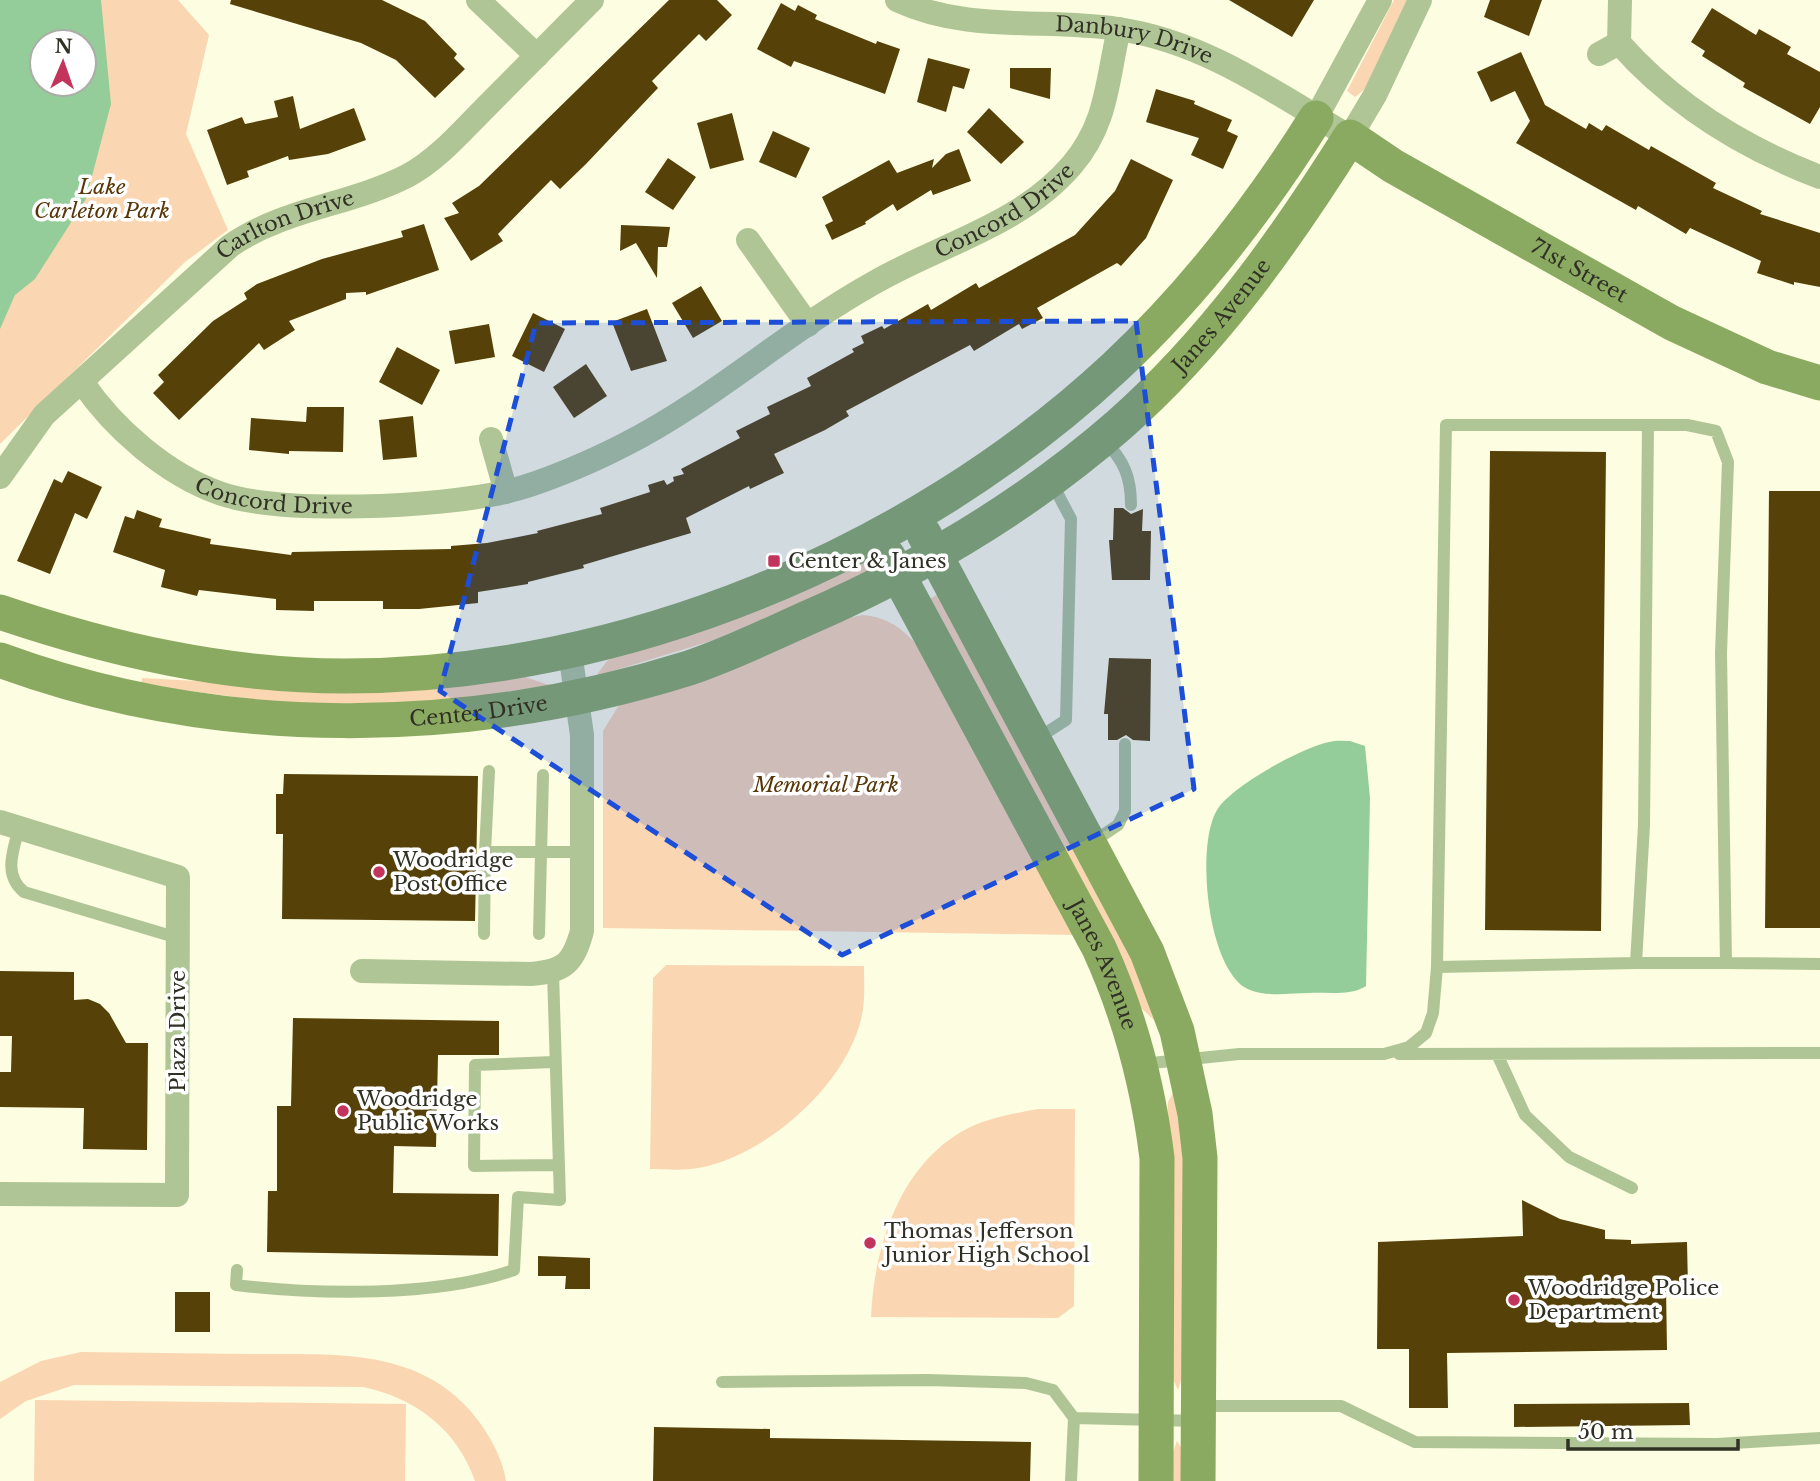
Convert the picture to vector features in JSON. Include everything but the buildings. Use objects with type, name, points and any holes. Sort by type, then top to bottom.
[{"type":"street","points":[[478,0],[537,56]]},
{"type":"street","name":"Carlton Drive","points":[[0,477],[44,415],[230,246],[251,231],[277,220],[348,199],[411,174],[450,143],[592,0]]},
{"type":"street","name":"Danbury Drive","points":[[897,0],[929,12],[971,22],[1119,29],[1188,47],[1226,65],[1350,137]]},
{"type":"street","name":"Janes Avenue","points":[[1156,1481],[1157,1158],[1141,1064],[1117,988],[1099,948],[877,535],[914,515],[1046,426],[1157,325],[1234,238],[1317,118],[1380,0]]},
{"type":"street","name":"Janes Avenue","points":[[935,555],[982,528],[1102,438],[1178,368],[1210,332],[1277,249],[1350,137],[1387,73],[1420,0]]},
{"type":"street","points":[[1620,0],[1609,49],[1711,122],[1777,160],[1820,177]]},
{"type":"street","name":"Concord Drive","points":[[82,382],[96,402],[158,460],[187,480],[232,497],[291,505],[388,504],[506,492],[625,445],[667,421],[870,284],[1016,214],[1071,167],[1101,117],[1109,93],[1119,29]]},
{"type":"street","name":"71st Street","points":[[1350,137],[1394,166],[1672,324],[1767,367],[1820,383]]},
{"type":"street","points":[[748,240],[808,325]]},
{"type":"street","points":[[491,439],[506,492]]},
{"type":"street","name":"Janes Avenue","points":[[914,515],[1147,952],[1183,1058],[1199,1157],[1198,1481]]},
{"type":"street","name":"Center Drive","points":[[0,612],[73,636],[139,653],[239,670],[301,674],[438,672],[570,652],[642,633],[709,610],[877,535]]},
{"type":"street","name":"Center Drive","points":[[0,660],[102,692],[242,716],[316,721],[462,715],[578,696],[692,667],[898,576],[935,555]]},
{"type":"street","points":[[362,971],[553,972],[568,964],[577,950],[582,931],[582,735],[570,652]]},
{"type":"street","name":"Plaza Drive","points":[[0,1194],[177,1195],[178,877],[10,825]]},
{"type":"lane","points":[[1384,1054],[1409,1046],[1426,1033],[1433,1013],[1437,967],[1446,425],[1687,425],[1716,431],[1728,462],[1721,653],[1726,964]]},
{"type":"lane","points":[[1636,963],[1644,825],[1648,425]]},
{"type":"lane","points":[[1102,438],[1127,470],[1131,484],[1131,505]]},
{"type":"lane","points":[[1035,741],[1066,720],[1071,519],[1050,479]]},
{"type":"lane","points":[[1091,843],[1118,825],[1125,811],[1125,744]]},
{"type":"lane","points":[[484,934],[489,771]]},
{"type":"lane","points":[[539,934],[543,775]]},
{"type":"lane","points":[[10,825],[10,867],[16,885],[24,892],[178,938]]},
{"type":"lane","points":[[485,852],[582,852]]},
{"type":"lane","points":[[1437,967],[1636,963],[1820,964]]},
{"type":"lane","points":[[237,1270],[236,1285],[272,1290],[401,1290],[485,1280],[514,1270],[517,1197],[560,1200],[553,972]]},
{"type":"lane","points":[[1141,1064],[1239,1054],[1820,1054]]},
{"type":"lane","points":[[1497,1054],[1525,1115],[1569,1157],[1632,1188]]},
{"type":"lane","points":[[554,1062],[475,1065],[474,1166],[558,1165]]},
{"type":"lane","points":[[722,1382],[928,1380],[1026,1384],[1053,1390],[1074,1418],[1071,1481]]},
{"type":"lane","points":[[1074,1418],[1157,1420],[1198,1413],[1341,1406],[1415,1442],[1717,1444],[1820,1438]]},
{"type":"highlighted area","points":[[1136,321],[1194,789],[842,955],[440,691],[536,323]]},
{"type":"green space","name":"Lake Carleton Park","points":[[0,0],[178,0],[209,35],[186,134],[228,230],[185,262],[0,444]]},
{"type":"green space","points":[[1394,0],[1407,0],[1369,86],[1355,97],[1347,91]]},
{"type":"green space","points":[[863,560],[885,563],[866,575],[714,640],[596,676],[607,661],[616,656]]},
{"type":"green space","points":[[939,594],[1126,938],[1154,1020],[1140,1007],[925,601]]},
{"type":"green space","name":"Memorial Park","points":[[863,615],[894,624],[918,646],[1076,935],[603,928],[603,731],[619,705],[847,618]]},
{"type":"green space","points":[[522,676],[549,685],[455,701],[301,705],[141,685],[142,678],[252,684]]},
{"type":"green space","points":[[666,965],[864,966],[863,1009],[856,1036],[843,1062],[824,1088],[777,1132],[751,1148],[724,1161],[692,1169],[650,1169],[653,978]]},
{"type":"green space","points":[[1174,1091],[1185,1150],[1184,1371],[1178,1390],[1171,1375],[1167,1125],[1168,1102]]},
{"type":"green space","points":[[1038,1109],[1075,1109],[1074,1306],[1058,1318],[871,1317],[877,1265],[884,1238],[906,1189],[921,1167],[939,1148],[970,1127],[999,1117]]},
{"type":"green space","points":[[81,1352],[311,1354],[374,1360],[404,1367],[432,1379],[457,1398],[480,1423],[500,1458],[506,1481],[475,1481],[457,1446],[432,1419],[400,1399],[363,1387],[74,1385],[26,1401],[0,1419],[0,1382],[41,1361]]},
{"type":"green space","points":[[35,1400],[406,1404],[405,1481],[34,1481]]},
{"type":"green space","points":[[1177,1441],[1182,1449],[1184,1481],[1170,1481],[1170,1460]]},
{"type":"shaded area","points":[[0,0],[101,0],[111,104],[86,199],[35,279],[15,295],[0,329]]},
{"type":"shaded area","points":[[1334,741],[1350,741],[1365,746],[1370,798],[1366,986],[1339,993],[1272,994],[1250,990],[1235,979],[1215,934],[1206,875],[1211,824],[1227,798],[1270,768],[1302,751]]},
{"type":"place","name":"Center & Janes","points":[[774,561]]},
{"type":"place","name":"Woodridge Post Office","points":[[379,872]]},
{"type":"place","name":"Woodridge Public Works","points":[[343,1111]]},
{"type":"place","name":"Thomas Jefferson Junior High School","points":[[870,1243]]},
{"type":"place","name":"Woodridge Police Department","points":[[1514,1300]]}]
